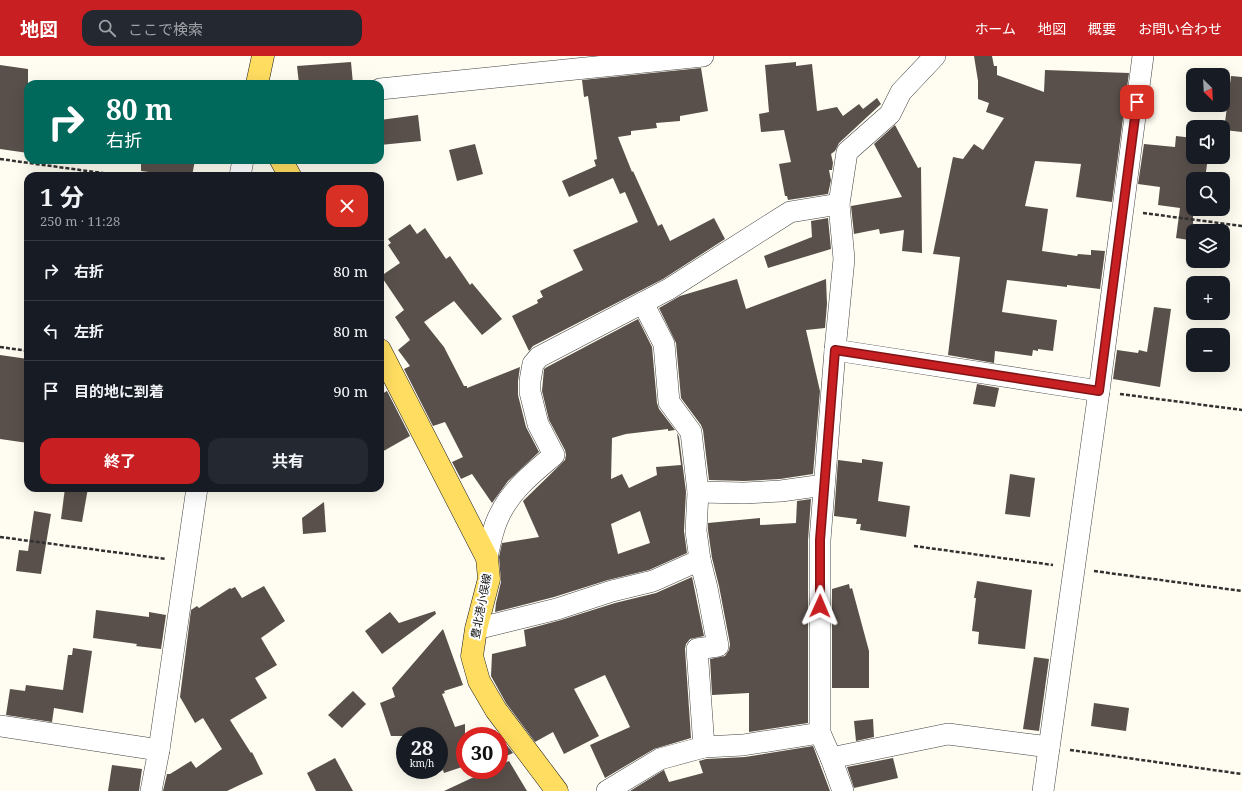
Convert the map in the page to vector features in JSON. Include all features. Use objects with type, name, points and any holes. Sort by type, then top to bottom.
[{"type":"main road","points":[[258,80],[263,56]]},
{"type":"main road","name":"豊北港小俣線","points":[[384,358],[487,558],[489,579],[476,629],[472,656],[479,682],[496,710],[556,791]]},
{"type":"street","points":[[384,89],[703,56]]},
{"type":"street","points":[[843,791],[820,733],[820,540],[835,350],[844,259],[839,204],[847,152],[890,114],[901,92],[935,56]]},
{"type":"street","points":[[1044,791],[1143,56]]},
{"type":"street","points":[[487,558],[499,515],[505,504],[516,490],[554,455],[538,424],[530,392],[533,364],[539,357],[643,303],[689,277],[790,212],[839,204]]},
{"type":"street","points":[[643,303],[664,344],[670,402],[691,432],[698,492],[696,531],[700,560],[718,646],[697,649],[704,747]]},
{"type":"street","points":[[835,350],[1099,391]]},
{"type":"street","points":[[698,492],[744,493],[824,485]]},
{"type":"street","points":[[151,791],[196,492]]},
{"type":"street","points":[[476,629],[557,609],[612,591],[653,581],[700,560]]},
{"type":"street","points":[[0,726],[158,750]]},
{"type":"street","points":[[609,791],[660,759],[704,747],[743,745],[820,733]]},
{"type":"street","points":[[831,758],[948,734],[1050,747]]},
{"type":"path","points":[[0,158],[24,161]]},
{"type":"path","points":[[41,164],[96,172]]},
{"type":"path","points":[[1122,210],[1242,226]]},
{"type":"path","points":[[0,347],[24,350]]},
{"type":"path","points":[[1099,391],[1242,410]]},
{"type":"path","points":[[0,537],[187,562]]},
{"type":"path","points":[[1050,747],[1242,774]]},
{"type":"building","points":[[974,56],[992,56],[994,66],[997,66],[997,75],[1044,92],[1045,70],[1129,73],[1112,202],[1076,197],[1081,164],[1035,161],[1025,206],[1048,209],[1042,251],[1077,256],[1078,254],[1091,255],[1091,250],[1105,251],[1100,289],[1007,280],[1002,312],[1057,320],[1053,351],[1038,349],[1038,351],[1033,350],[1032,356],[995,351],[994,363],[948,355],[960,257],[933,254],[953,157],[963,159],[974,144],[983,150],[1004,118],[986,112],[989,103],[978,99],[978,81]]},
{"type":"building","points":[[351,62],[353,80],[299,80],[297,66]]},
{"type":"building","points":[[796,62],[796,66],[812,64],[817,111],[837,107],[843,116],[859,104],[863,109],[877,98],[881,104],[839,143],[835,151],[831,154],[833,163],[832,170],[829,170],[831,180],[828,194],[788,200],[787,196],[785,196],[779,164],[791,162],[784,130],[761,132],[759,114],[769,112],[765,65]]},
{"type":"building","points":[[0,65],[28,69],[28,80],[24,80],[24,152],[0,149]]},
{"type":"building","points":[[701,68],[708,111],[680,116],[680,121],[656,123],[657,128],[631,131],[631,135],[618,137],[632,172],[633,171],[658,226],[662,224],[670,241],[714,218],[725,239],[663,279],[533,346],[529,351],[512,316],[538,303],[537,300],[543,297],[540,291],[583,270],[573,250],[638,222],[625,192],[620,194],[613,178],[569,197],[562,181],[596,166],[594,160],[597,159],[588,96],[584,97],[582,80]]},
{"type":"building","points":[[1231,76],[1242,77],[1242,132],[1230,131],[1230,120],[1225,120],[1226,112],[1230,112]]},
{"type":"building","points":[[418,115],[421,141],[384,145],[384,119]]},
{"type":"building","points":[[895,125],[918,168],[921,167],[922,253],[902,251],[904,230],[880,234],[879,229],[854,234],[851,206],[902,197],[874,144]]},
{"type":"building","points":[[1176,136],[1186,137],[1186,164],[1207,164],[1206,172],[1186,172],[1186,216],[1193,216],[1193,224],[1186,224],[1186,240],[1176,238],[1180,208],[1158,205],[1160,187],[1138,184],[1144,144],[1175,147]]},
{"type":"building","points":[[475,144],[483,174],[457,181],[449,150]]},
{"type":"building","points":[[141,164],[194,164],[193,172],[141,171]]},
{"type":"building","points":[[828,218],[831,249],[768,268],[764,256],[812,237],[811,221]]},
{"type":"building","points":[[410,224],[417,234],[425,228],[446,259],[450,256],[470,285],[472,283],[502,319],[482,335],[454,301],[424,322],[444,347],[464,386],[467,386],[467,388],[520,367],[518,395],[526,427],[539,452],[508,481],[492,503],[472,474],[461,479],[452,462],[463,457],[445,422],[433,426],[404,369],[410,366],[398,350],[410,340],[395,317],[404,310],[384,280],[384,274],[400,263],[388,245],[391,243],[388,239]]},
{"type":"building","points":[[737,279],[746,309],[826,279],[827,304],[825,328],[806,330],[820,391],[813,474],[780,479],[744,481],[709,480],[703,430],[681,398],[676,343],[659,308],[680,296]]},
{"type":"building","points":[[1154,307],[1171,309],[1160,387],[1113,379],[1117,350],[1138,353],[1139,350],[1147,352]]},
{"type":"building","points":[[638,319],[652,347],[657,403],[659,409],[675,430],[668,431],[668,429],[626,434],[612,438],[611,479],[622,474],[629,488],[657,475],[656,467],[681,465],[677,433],[679,437],[686,492],[684,531],[687,553],[649,570],[495,612],[501,582],[499,557],[502,543],[539,537],[523,501],[565,460],[565,450],[549,420],[542,391],[544,369]],"holes":[[[640,511],[650,543],[618,554],[611,524]]]},
{"type":"building","points":[[0,355],[24,358],[24,442],[0,439]]},
{"type":"building","points":[[977,384],[999,388],[995,407],[973,404]]},
{"type":"building","points":[[387,391],[410,436],[384,451],[384,393]]},
{"type":"building","points":[[862,459],[883,462],[878,501],[910,506],[906,537],[860,530],[861,524],[856,524],[857,519],[834,516],[838,460],[862,463]]},
{"type":"building","points":[[1010,474],[1035,478],[1030,517],[1005,514]]},
{"type":"building","points":[[64,492],[87,492],[82,522],[61,519]]},
{"type":"building","points":[[811,499],[808,540],[808,723],[749,732],[749,693],[712,695],[710,659],[725,656],[729,650],[730,644],[712,558],[708,523],[760,518],[760,525],[796,523],[797,501]]},
{"type":"building","points":[[324,502],[326,532],[303,534],[302,518]]},
{"type":"building","points":[[34,511],[51,514],[41,574],[16,571],[19,550],[28,551]]},
{"type":"building","points":[[692,577],[704,636],[690,639],[686,644],[685,649],[691,738],[654,749],[605,778],[590,745],[630,727],[605,675],[574,689],[599,736],[564,754],[553,732],[535,742],[506,703],[491,676],[492,654],[526,646],[524,630],[615,603],[656,593]]},
{"type":"building","points":[[977,581],[1032,590],[1025,649],[978,644],[979,632],[972,631],[976,598],[974,598]]},
{"type":"building","points":[[849,584],[850,589],[852,588],[869,651],[869,688],[832,688],[832,589]]},
{"type":"building","points":[[264,586],[285,621],[261,638],[277,665],[255,678],[267,698],[230,720],[251,753],[252,752],[263,774],[227,791],[163,791],[167,774],[170,774],[191,761],[196,768],[222,749],[203,718],[195,723],[180,697],[191,610],[197,606],[199,608],[230,588],[235,587],[242,598]]},
{"type":"building","points":[[96,610],[149,617],[149,612],[166,615],[161,649],[93,638]]},
{"type":"building","points":[[435,611],[436,614],[382,654],[365,631],[390,612],[399,623]]},
{"type":"building","points":[[443,629],[463,685],[444,691],[445,693],[442,694],[455,727],[465,724],[465,727],[456,727],[456,769],[448,772],[448,727],[396,727],[396,736],[391,736],[380,703],[395,697],[392,688]]},
{"type":"building","points":[[73,648],[92,651],[83,713],[54,708],[52,722],[6,715],[10,689],[25,691],[26,685],[63,690],[68,655],[72,655]]},
{"type":"building","points":[[1034,657],[1049,659],[1039,731],[1023,729]]},
{"type":"building","points":[[353,691],[366,704],[342,728],[328,715]]},
{"type":"building","points":[[1094,703],[1129,708],[1126,731],[1091,726]]},
{"type":"building","points":[[873,719],[874,737],[856,741],[854,721]]},
{"type":"building","points":[[813,746],[830,791],[630,791],[664,770],[669,782],[703,773],[699,761],[706,759],[745,757]]},
{"type":"building","points":[[508,747],[513,753],[508,755]]},
{"type":"building","points":[[335,758],[353,791],[316,791],[307,773]]},
{"type":"building","points":[[893,758],[898,778],[854,788],[847,767]]},
{"type":"building","points":[[508,761],[527,791],[444,791],[470,779],[508,779]]},
{"type":"building","points":[[112,765],[142,769],[139,791],[108,791]]},
{"type":"route","points":[[820,606],[820,540],[835,350],[1099,391],[1137,102]]}]
